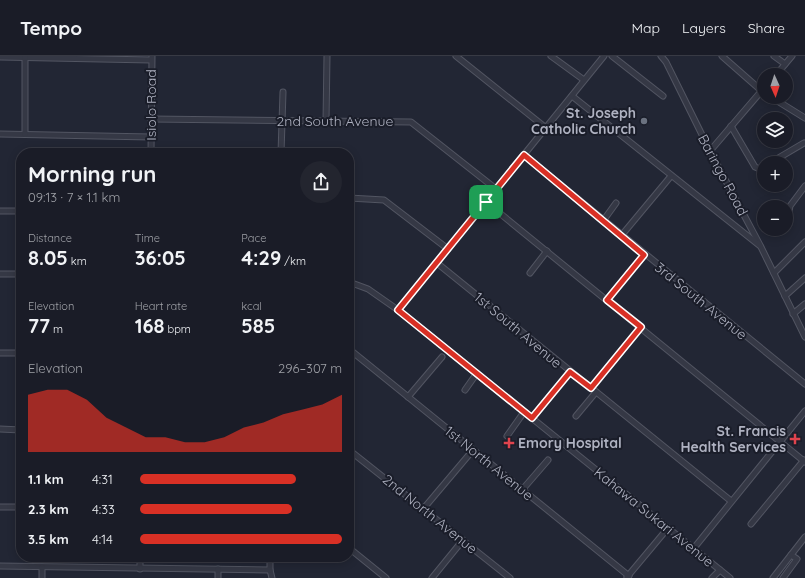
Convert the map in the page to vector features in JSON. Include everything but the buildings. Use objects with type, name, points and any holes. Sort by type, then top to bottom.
[{"type":"street","points":[[326,121],[327,56]]},
{"type":"street","points":[[456,56],[546,128]]},
{"type":"street","points":[[551,56],[584,80]]},
{"type":"street","points":[[398,310],[604,56]]},
{"type":"street","points":[[612,56],[663,96]]},
{"type":"street","name":"Baringo Road","points":[[662,56],[761,247],[805,337]]},
{"type":"street","points":[[722,56],[757,86]]},
{"type":"street","points":[[774,56],[785,64]]},
{"type":"street","points":[[782,68],[792,56]]},
{"type":"street","points":[[0,57],[152,58]]},
{"type":"street","points":[[25,57],[25,134]]},
{"type":"street","name":"Isiolo Road","points":[[151,148],[152,58]]},
{"type":"street","points":[[281,148],[283,92]]},
{"type":"street","points":[[572,96],[761,247]]},
{"type":"street","points":[[710,151],[757,98]]},
{"type":"street","points":[[782,104],[805,118]]},
{"type":"street","name":"2nd South Avenue","points":[[151,119],[411,122],[496,189]]},
{"type":"street","points":[[732,126],[754,167],[757,168]]},
{"type":"street","points":[[0,134],[151,137]]},
{"type":"street","points":[[782,156],[804,143]]},
{"type":"street","name":"3rd South Avenue","points":[[524,155],[602,221],[805,384]]},
{"type":"street","points":[[621,236],[671,176]]},
{"type":"street","points":[[793,202],[805,186]]},
{"type":"street","points":[[354,198],[384,200],[448,249]]},
{"type":"street","points":[[486,202],[781,440],[804,461],[751,524]]},
{"type":"street","points":[[602,221],[616,203]]},
{"type":"street","points":[[0,211],[16,211]]},
{"type":"street","points":[[774,273],[805,242]]},
{"type":"street","points":[[530,273],[546,251]]},
{"type":"street","points":[[607,300],[644,255]]},
{"type":"street","name":"1st South Avenue","points":[[437,263],[730,501]]},
{"type":"street","points":[[0,274],[16,274]]},
{"type":"street","points":[[785,296],[805,278]]},
{"type":"street","name":"Kahawa Sukari Avenue","points":[[354,284],[368,289],[398,310],[730,578]]},
{"type":"street","points":[[793,314],[805,304]]},
{"type":"street","points":[[591,388],[641,327]]},
{"type":"street","points":[[0,353],[16,353]]},
{"type":"street","name":"1st North Avenue","points":[[354,353],[628,577]]},
{"type":"street","points":[[408,397],[442,357]]},
{"type":"street","points":[[532,418],[570,372]]},
{"type":"street","points":[[464,390],[477,373]]},
{"type":"street","points":[[576,416],[596,392]]},
{"type":"street","points":[[694,548],[730,501],[805,411]]},
{"type":"street","points":[[507,436],[524,412]]},
{"type":"street","points":[[0,430],[16,430]]},
{"type":"street","points":[[424,508],[472,450]]},
{"type":"street","name":"2nd North Avenue","points":[[354,454],[424,508],[510,578]]},
{"type":"street","points":[[522,490],[548,460]]},
{"type":"street","points":[[0,507],[16,507]]},
{"type":"street","points":[[628,577],[668,528]]},
{"type":"street","points":[[773,578],[805,537]]},
{"type":"street","points":[[432,578],[463,540]]},
{"type":"street","points":[[354,552],[386,578]]},
{"type":"street","points":[[783,578],[797,559],[791,555]]},
{"type":"street","points":[[140,562],[140,569]]},
{"type":"street","points":[[270,562],[272,578]]},
{"type":"street","points":[[0,566],[270,570]]},
{"type":"street","points":[[42,567],[42,578]]},
{"type":"street","points":[[218,569],[218,578]]},
{"type":"street","points":[[712,578],[720,570]]},
{"type":"place","name":"St. Joseph Catholic Church","points":[[644,121]]},
{"type":"place","name":"St. Francis Health Services","points":[[795,439]]},
{"type":"place","name":"Emory Hospital","points":[[509,443]]},
{"type":"route","points":[[524,155],[644,255],[607,300],[641,327],[591,388],[570,372],[532,418],[398,310],[486,202],[524,155]]}]
